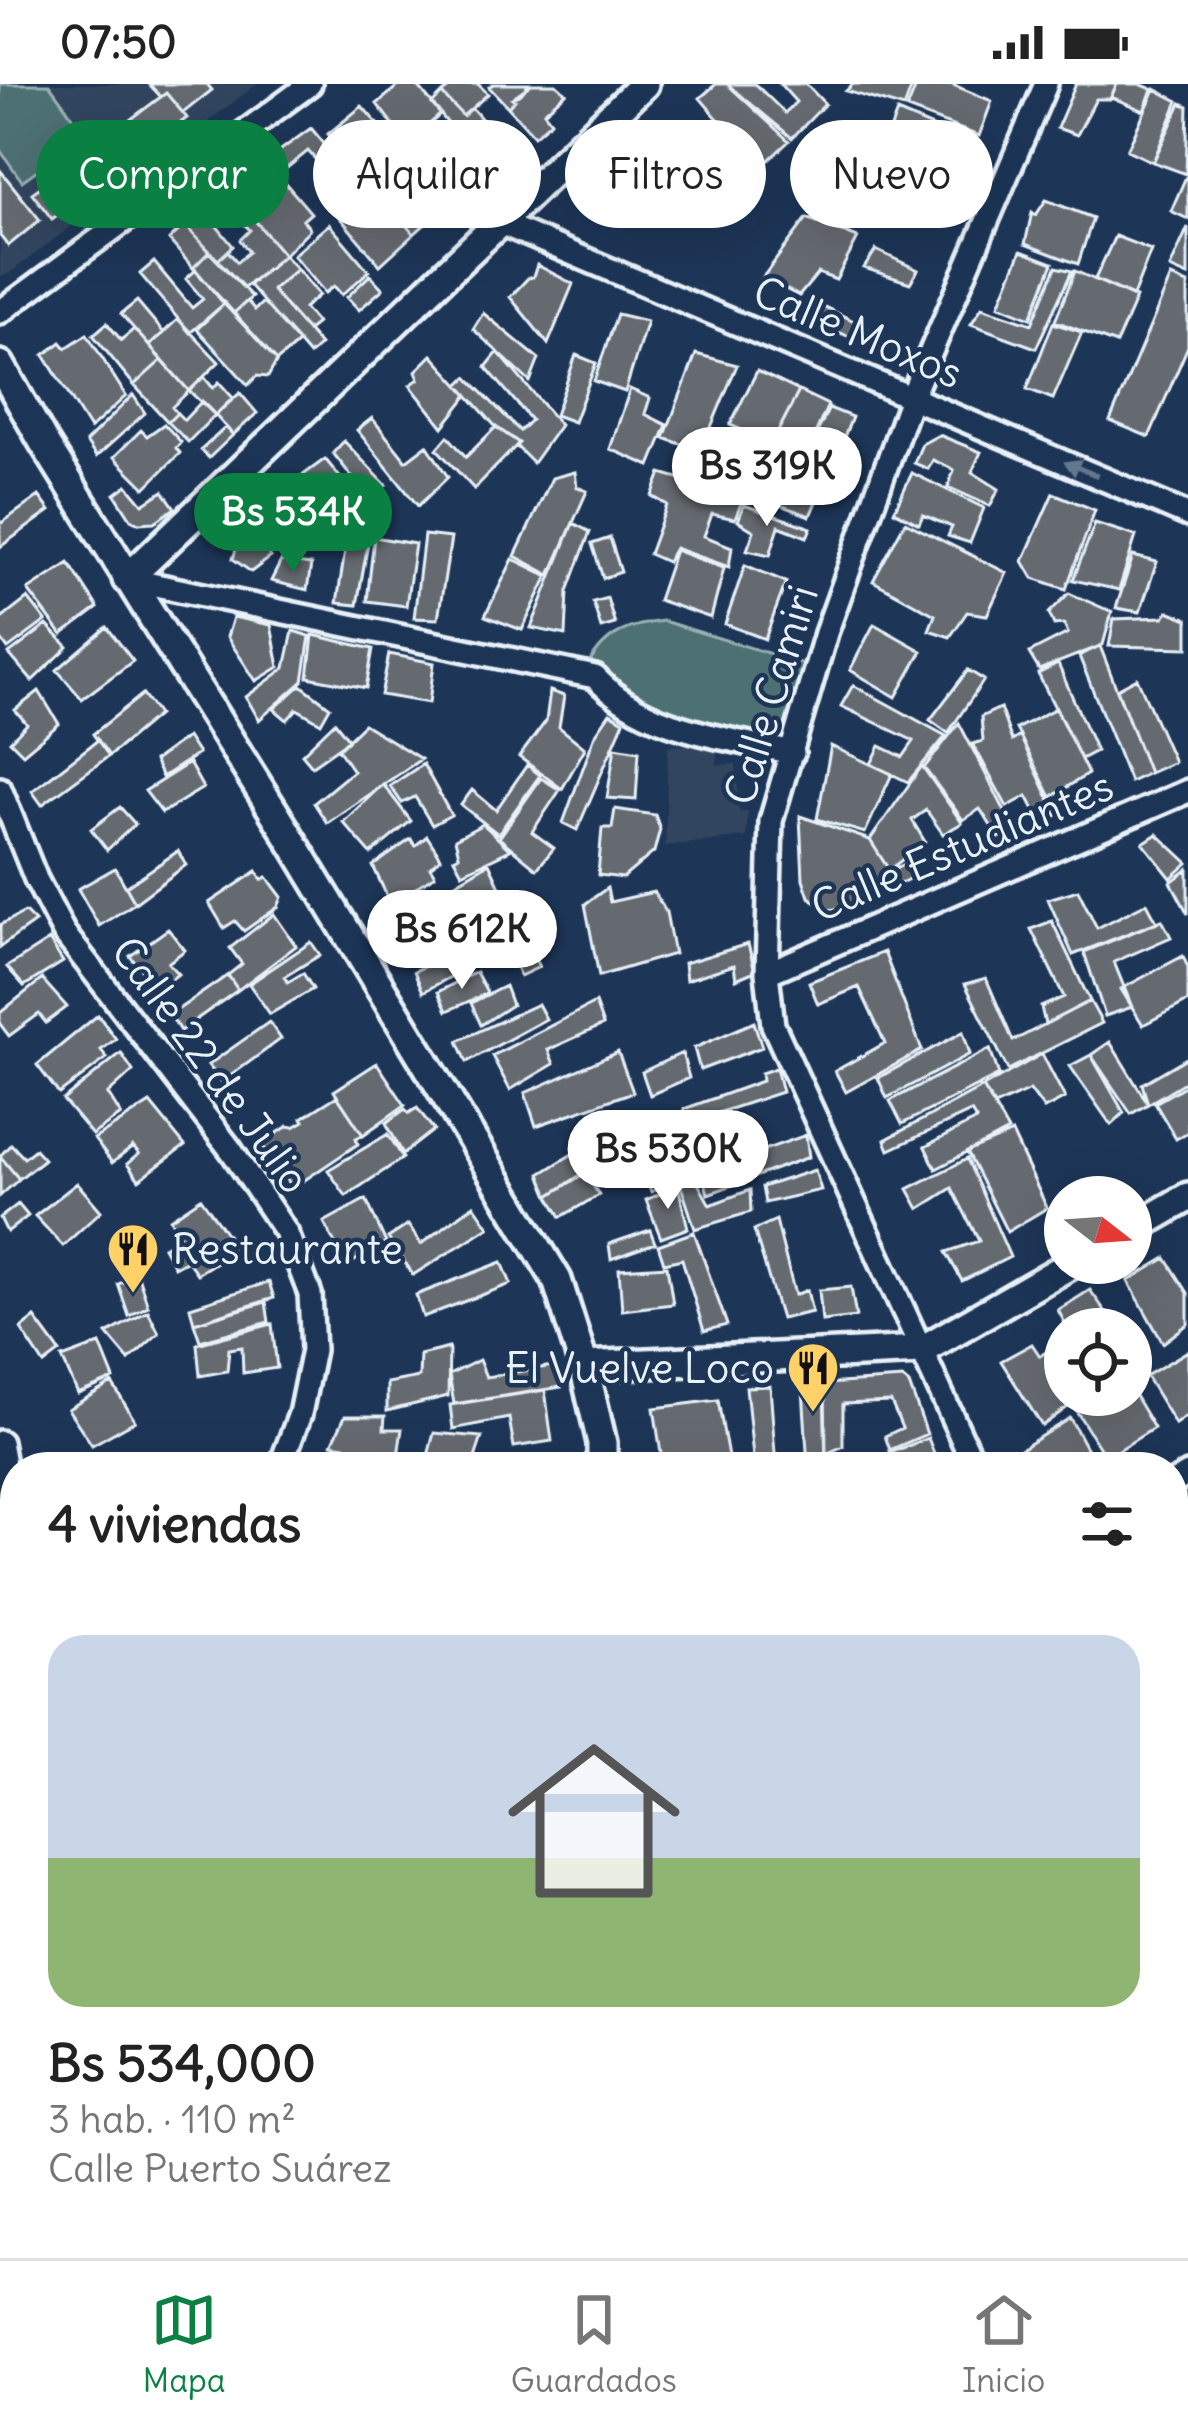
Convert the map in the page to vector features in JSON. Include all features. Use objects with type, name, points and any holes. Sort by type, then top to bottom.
[{"type":"street","points":[[0,312],[310,84]]},
{"type":"street","points":[[541,181],[644,84]]},
{"type":"street","name":"Calle Camiri","points":[[968,1452],[773,1025],[767,973],[771,821],[826,633],[911,398],[1046,84]]},
{"type":"street","points":[[127,579],[492,228]]},
{"type":"street","name":"Calle Moxos","points":[[512,228],[1188,515]]},
{"type":"street","points":[[0,364],[557,1280],[584,1366],[602,1452]]},
{"type":"street","points":[[127,579],[595,676],[611,694],[656,720],[794,753]]},
{"type":"street","name":"Calle 22 de Julio","points":[[0,789],[36,879],[64,933],[231,1150],[287,1234],[310,1294],[313,1350],[300,1414],[286,1452]]},
{"type":"street","name":"Calle Estudiantes","points":[[767,973],[1188,791]]},
{"type":"street","points":[[1152,1218],[1188,1197]]},
{"type":"street","points":[[584,1366],[922,1350],[1044,1280]]},
{"type":"shaded area","points":[[0,84],[257,84],[210,120],[36,120],[36,228],[69,228],[0,277]]},
{"type":"shaded area","points":[[717,743],[717,765],[736,764],[739,812],[748,811],[746,837],[665,846],[668,746]]},
{"type":"green space","points":[[0,84],[49,84],[75,120],[36,120],[36,171],[22,181],[0,150]]},
{"type":"green space","points":[[663,621],[804,664],[788,727],[764,738],[655,710],[589,664],[620,632]]},
{"type":"building","points":[[149,84],[207,84],[212,90],[183,113],[166,93],[161,97]]},
{"type":"building","points":[[400,84],[416,84],[441,114],[434,120],[389,120],[377,104]]},
{"type":"building","points":[[453,84],[478,84],[488,94],[463,116],[442,94]]},
{"type":"building","points":[[529,84],[556,84],[566,93],[544,112],[551,121],[541,130],[541,120],[520,120],[508,107]]},
{"type":"building","points":[[716,84],[727,84],[789,141],[766,163],[766,120],[719,120],[700,98]]},
{"type":"building","points":[[727,84],[755,84],[785,113],[796,102],[780,84],[806,84],[825,104],[809,120],[790,120],[790,136]]},
{"type":"building","points":[[853,84],[913,84],[904,108],[846,91]]},
{"type":"building","points":[[917,84],[951,84],[992,101],[985,120],[936,120],[907,109]]},
{"type":"building","points":[[1076,84],[1117,84],[1110,99],[1096,99],[1077,135],[1057,128]]},
{"type":"building","points":[[1117,84],[1152,89],[1144,111],[1111,97]]},
{"type":"building","points":[[530,85],[508,107],[489,87]]},
{"type":"building","points":[[1155,89],[1178,101],[1153,162],[1127,150]]},
{"type":"building","points":[[166,93],[187,118],[184,120],[130,120]]},
{"type":"building","points":[[442,94],[463,116],[472,108],[482,120],[445,120],[432,104]]},
{"type":"building","points":[[1181,103],[1188,106],[1186,174],[1153,162]]},
{"type":"building","points":[[362,106],[374,120],[345,120]]},
{"type":"building","points":[[313,130],[313,157],[308,151],[289,166],[289,144]]},
{"type":"building","points":[[0,170],[36,215],[36,223],[8,246],[0,236]]},
{"type":"building","points":[[1188,172],[1188,219],[1171,211]]},
{"type":"building","points":[[289,187],[311,213],[303,220],[310,229],[284,255],[262,228],[289,228]]},
{"type":"building","points":[[1046,200],[1093,218],[1078,264],[1025,244],[1032,212],[1036,215]]},
{"type":"building","points":[[1188,227],[1188,276],[1170,268]]},
{"type":"building","points":[[188,228],[218,228],[233,246],[218,260]]},
{"type":"building","points":[[188,228],[209,252],[193,268],[169,240]]},
{"type":"building","points":[[261,228],[284,255],[244,288],[218,260],[228,251],[237,262],[249,252],[240,240],[250,230]]},
{"type":"building","points":[[324,228],[332,228],[369,271],[342,295],[334,286],[325,293],[293,255]]},
{"type":"building","points":[[349,228],[409,228],[414,234],[380,265]]},
{"type":"building","points":[[800,228],[832,228],[858,238],[836,280],[818,273],[799,296],[763,277]]},
{"type":"building","points":[[1115,236],[1151,250],[1133,296],[1095,279]]},
{"type":"building","points":[[876,250],[918,270],[910,283],[864,268]]},
{"type":"building","points":[[1021,251],[1053,263],[1031,318],[999,305]]},
{"type":"building","points":[[209,252],[252,297],[234,313],[193,268]]},
{"type":"building","points":[[284,255],[297,269],[272,290],[320,345],[309,355],[249,285]]},
{"type":"building","points":[[154,262],[192,308],[203,299],[186,279],[196,270],[224,304],[190,333],[140,274]]},
{"type":"building","points":[[537,265],[573,284],[548,344],[510,297],[533,277]]},
{"type":"building","points":[[1056,267],[1072,271],[1036,348],[971,324],[982,307],[1032,324]]},
{"type":"building","points":[[297,269],[319,295],[304,308],[317,323],[307,331],[272,290]]},
{"type":"building","points":[[1075,271],[1136,298],[1116,344],[1055,321]]},
{"type":"building","points":[[370,275],[383,289],[359,310],[347,297]]},
{"type":"building","points":[[1171,277],[1188,284],[1188,346],[1149,437],[1110,421]]},
{"type":"building","points":[[137,301],[164,333],[149,346],[121,314]]},
{"type":"building","points":[[247,301],[255,310],[263,302],[299,342],[277,361],[234,313]]},
{"type":"building","points":[[814,302],[867,327],[864,343],[800,316]]},
{"type":"building","points":[[224,304],[277,361],[268,377],[257,376],[248,385],[197,329]]},
{"type":"building","points":[[483,313],[539,359],[530,382],[473,329]]},
{"type":"building","points":[[617,314],[647,321],[625,392],[594,381]]},
{"type":"building","points":[[178,319],[219,362],[189,391],[149,346]]},
{"type":"building","points":[[107,323],[121,340],[134,329],[162,360],[134,385],[93,335]]},
{"type":"building","points":[[1053,323],[1082,332],[1053,399],[1027,389]]},
{"type":"building","points":[[87,334],[126,396],[90,429],[44,355],[61,342],[66,348]]},
{"type":"building","points":[[498,352],[560,425],[533,463],[516,446],[519,443],[496,427],[459,385],[467,377],[520,431],[531,420],[486,367]]},
{"type":"building","points":[[696,354],[737,365],[701,451],[664,438]]},
{"type":"building","points":[[432,355],[468,395],[443,427],[410,385],[419,379],[416,371]]},
{"type":"building","points":[[576,355],[596,363],[574,422],[555,415]]},
{"type":"building","points":[[162,360],[189,391],[172,407],[177,413],[168,422],[134,385]]},
{"type":"building","points":[[757,371],[799,391],[772,443],[730,425]]},
{"type":"building","points":[[204,377],[213,388],[219,382],[233,398],[215,415],[189,391]]},
{"type":"building","points":[[630,389],[650,398],[645,414],[667,425],[650,466],[610,449]]},
{"type":"building","points":[[799,391],[828,405],[804,458],[772,443]]},
{"type":"building","points":[[240,393],[257,413],[233,435],[215,415]]},
{"type":"building","points":[[133,395],[145,413],[96,457],[86,442]]},
{"type":"building","points":[[202,401],[215,415],[188,442],[168,422],[177,413],[184,420]]},
{"type":"building","points":[[829,408],[852,417],[834,462],[807,453]]},
{"type":"building","points":[[372,418],[406,461],[427,445],[448,477],[418,506],[357,430]]},
{"type":"building","points":[[164,424],[181,442],[176,448],[180,453],[145,488],[114,457],[141,430],[147,436]]},
{"type":"building","points":[[226,427],[233,435],[209,458],[201,450]]},
{"type":"building","points":[[496,427],[519,443],[474,489],[437,449],[448,436],[466,457]]},
{"type":"building","points":[[939,435],[981,452],[972,472],[999,489],[990,506],[948,487],[954,470],[933,460],[928,469],[914,463],[922,444]]},
{"type":"building","points":[[344,441],[386,485],[371,501],[333,453]]},
{"type":"building","points":[[325,459],[348,487],[318,514],[291,484]]},
{"type":"building","points":[[711,461],[730,465],[721,495],[742,501],[735,519],[712,514],[704,536],[732,547],[729,567],[675,548],[667,562],[649,554],[667,505],[652,496],[661,473],[699,484]]},
{"type":"building","points":[[575,472],[577,487],[587,491],[550,575],[515,556],[552,478]]},
{"type":"building","points":[[912,473],[984,508],[970,543],[948,536],[952,527],[923,515],[919,524],[894,511]]},
{"type":"building","points":[[768,474],[821,490],[810,516],[758,497]]},
{"type":"building","points":[[127,485],[143,504],[163,491],[175,508],[155,522],[139,523],[131,519],[115,494]]},
{"type":"building","points":[[1053,493],[1095,510],[1066,589],[1033,578],[1023,561]]},
{"type":"building","points":[[340,494],[349,494],[365,512],[329,539],[318,514]]},
{"type":"building","points":[[39,496],[50,511],[0,547],[0,524]]},
{"type":"building","points":[[284,498],[307,526],[295,538],[270,511]]},
{"type":"building","points":[[744,505],[811,528],[807,537],[779,526],[770,555],[747,550],[754,531],[738,521]]},
{"type":"building","points":[[263,510],[294,541],[284,557],[251,525]]},
{"type":"building","points":[[905,522],[1007,573],[987,615],[967,612],[950,637],[929,630],[935,615],[873,581]]},
{"type":"building","points":[[573,523],[590,532],[568,591],[566,635],[531,628]]},
{"type":"building","points":[[1095,523],[1136,536],[1119,590],[1073,580]]},
{"type":"building","points":[[250,535],[271,557],[251,572],[233,559],[238,543]]},
{"type":"building","points":[[424,535],[451,538],[438,619],[414,618]]},
{"type":"building","points":[[374,537],[415,544],[406,606],[367,601]]},
{"type":"building","points":[[610,538],[621,572],[603,578],[592,544]]},
{"type":"building","points":[[346,543],[368,543],[357,605],[337,603]]},
{"type":"building","points":[[675,550],[724,568],[711,618],[658,600]]},
{"type":"building","points":[[1133,556],[1157,562],[1140,612],[1116,608]]},
{"type":"building","points":[[513,559],[548,576],[522,630],[485,616]]},
{"type":"building","points":[[281,561],[311,565],[307,590],[271,581]]},
{"type":"building","points":[[69,563],[98,608],[62,635],[28,590]]},
{"type":"building","points":[[745,565],[786,582],[765,639],[725,624]]},
{"type":"building","points":[[1069,593],[1112,612],[1103,645],[1039,670],[1029,653],[1068,633],[1064,624],[1054,625],[1049,613]]},
{"type":"building","points":[[28,598],[46,621],[8,649],[0,638],[0,620]]},
{"type":"building","points":[[607,598],[615,624],[601,628],[593,602]]},
{"type":"building","points":[[1168,611],[1188,619],[1188,648],[1109,646],[1114,619],[1164,617]]},
{"type":"building","points":[[233,617],[271,625],[279,667],[256,681],[227,637]]},
{"type":"building","points":[[874,624],[922,651],[896,697],[850,670]]},
{"type":"building","points":[[47,625],[68,647],[32,681],[9,654]]},
{"type":"building","points":[[107,627],[133,661],[82,699],[57,670]]},
{"type":"building","points":[[293,631],[310,636],[303,681],[259,720],[246,697],[285,668]]},
{"type":"building","points":[[313,635],[373,649],[366,688],[308,677]]},
{"type":"building","points":[[1100,646],[1149,773],[1130,782],[1079,656]]},
{"type":"building","points":[[389,654],[434,663],[429,703],[381,695]]},
{"type":"building","points":[[1058,664],[1096,751],[1081,759],[1038,674]]},
{"type":"building","points":[[968,670],[984,680],[948,733],[930,720]]},
{"type":"building","points":[[1137,678],[1174,762],[1149,773],[1117,689]]},
{"type":"building","points":[[301,685],[330,707],[321,723],[297,709],[287,720],[274,709]]},
{"type":"building","points":[[853,685],[946,736],[908,782],[871,764],[880,746],[903,757],[914,741],[841,706]]},
{"type":"building","points":[[39,691],[59,724],[23,754],[10,741],[27,724],[15,710]]},
{"type":"building","points":[[550,691],[564,696],[559,727],[585,748],[562,789],[519,757],[546,721]]},
{"type":"building","points":[[143,694],[158,715],[109,756],[93,734]]},
{"type":"building","points":[[1000,708],[1012,741],[1020,736],[1057,815],[1042,825],[1027,796],[1007,807],[973,744],[983,741],[981,717]]},
{"type":"building","points":[[1056,708],[1088,774],[1051,797],[1016,729]]},
{"type":"building","points":[[610,713],[624,721],[577,830],[563,823],[595,735]]},
{"type":"building","points":[[335,722],[349,740],[312,766],[302,754]]},
{"type":"building","points":[[959,723],[1016,832],[999,838],[980,809],[963,820],[924,768]]},
{"type":"building","points":[[364,724],[421,759],[327,823],[314,803],[353,771],[338,749]]},
{"type":"building","points":[[187,737],[198,754],[162,777],[154,761]]},
{"type":"building","points":[[98,740],[109,756],[42,805],[32,791]]},
{"type":"building","points":[[831,746],[892,774],[865,833],[817,819]]},
{"type":"building","points":[[615,747],[639,751],[636,800],[607,798]]},
{"type":"building","points":[[189,763],[203,788],[162,813],[145,791]]},
{"type":"building","points":[[423,764],[451,815],[432,825],[415,797],[402,803],[390,786]]},
{"type":"building","points":[[527,765],[540,775],[498,834],[461,805],[472,790],[496,810]]},
{"type":"building","points":[[922,766],[962,823],[943,834],[926,810],[912,820],[925,842],[889,870],[870,840]]},
{"type":"building","points":[[541,778],[560,790],[532,832],[554,848],[537,869],[499,838]]},
{"type":"building","points":[[383,784],[411,821],[371,854],[343,822]]},
{"type":"building","points":[[120,807],[135,824],[107,850],[91,829]]},
{"type":"building","points":[[615,809],[655,815],[660,829],[654,852],[623,878],[598,875],[602,828],[612,828]]},
{"type":"building","points":[[800,816],[870,840],[889,870],[904,865],[913,877],[854,906],[829,910],[809,897],[803,879]]},
{"type":"building","points":[[483,824],[510,850],[462,873],[454,858],[459,855],[455,839]]},
{"type":"building","points":[[1157,834],[1188,863],[1171,878],[1143,843]]},
{"type":"building","points":[[427,836],[441,858],[430,867],[435,875],[391,905],[373,866],[411,839],[415,846]]},
{"type":"building","points":[[178,851],[186,865],[135,903],[126,887]]},
{"type":"building","points":[[489,863],[501,889],[446,921],[432,897]]},
{"type":"building","points":[[115,868],[135,903],[99,926],[78,889]]},
{"type":"building","points":[[1188,869],[1188,914],[1171,882]]},
{"type":"building","points":[[257,871],[282,897],[278,907],[244,931],[235,921],[224,928],[209,903]]},
{"type":"building","points":[[607,888],[610,902],[654,892],[666,912],[674,954],[599,976],[585,904]]},
{"type":"building","points":[[1078,890],[1097,928],[1147,903],[1157,922],[1073,955],[1048,899]]},
{"type":"building","points":[[544,910],[551,932],[528,945],[539,967],[520,976],[510,953],[494,961],[483,933]]},
{"type":"building","points":[[25,912],[35,922],[0,947],[0,925]]},
{"type":"building","points":[[274,914],[296,946],[238,990],[228,975],[242,964],[230,948]]},
{"type":"building","points":[[1162,920],[1171,937],[1114,962],[1132,1007],[1105,1016],[1084,952]]},
{"type":"building","points":[[1052,921],[1090,1001],[1045,1024],[1041,1007],[1064,997],[1031,929]]},
{"type":"building","points":[[168,929],[185,950],[168,963],[178,974],[157,990],[130,956]]},
{"type":"building","points":[[49,940],[63,962],[24,986],[7,967]]},
{"type":"building","points":[[311,942],[320,955],[284,977],[288,982],[303,973],[313,989],[270,1014],[249,984]]},
{"type":"building","points":[[748,944],[755,971],[736,979],[734,965],[686,980],[684,963]]},
{"type":"building","points":[[884,952],[922,1050],[846,1092],[835,1071],[885,1043],[859,987],[818,1004],[809,982]]},
{"type":"building","points":[[1183,956],[1188,968],[1188,1001],[1143,1025],[1121,989]]},
{"type":"building","points":[[445,958],[454,975],[423,992],[414,971]]},
{"type":"building","points":[[476,972],[487,993],[447,1011],[438,992]]},
{"type":"building","points":[[228,975],[238,990],[180,1031],[170,1015]]},
{"type":"building","points":[[986,978],[1013,1041],[1090,1001],[1102,1023],[1008,1070],[965,984]]},
{"type":"building","points":[[42,979],[67,1007],[46,1023],[39,1014],[9,1036],[0,1024],[0,1013]]},
{"type":"building","points":[[505,986],[512,1005],[481,1025],[471,1003]]},
{"type":"building","points":[[595,1003],[603,1025],[548,1050],[554,1064],[510,1090],[492,1056]]},
{"type":"building","points":[[538,1004],[546,1019],[467,1062],[458,1041]]},
{"type":"building","points":[[98,1015],[116,1039],[101,1050],[107,1058],[59,1094],[37,1065]]},
{"type":"building","points":[[269,1022],[281,1039],[222,1082],[208,1065]]},
{"type":"building","points":[[754,1022],[762,1047],[700,1070],[694,1048]]},
{"type":"building","points":[[963,1032],[970,1054],[887,1098],[878,1078]]},
{"type":"building","points":[[1110,1042],[1148,1104],[1131,1114],[1091,1055]]},
{"type":"building","points":[[990,1049],[999,1075],[902,1124],[890,1101]]},
{"type":"building","points":[[618,1052],[633,1092],[536,1126],[525,1093]]},
{"type":"building","points":[[121,1053],[133,1071],[108,1094],[121,1115],[92,1135],[63,1100]]},
{"type":"building","points":[[682,1053],[689,1078],[650,1095],[642,1072]]},
{"type":"building","points":[[1042,1054],[1065,1098],[1044,1109],[1030,1090],[994,1106],[983,1087]]},
{"type":"building","points":[[1091,1055],[1124,1113],[1111,1125],[1070,1066]]},
{"type":"building","points":[[1188,1057],[1188,1080],[1148,1104],[1142,1084]]},
{"type":"building","points":[[377,1063],[405,1105],[363,1135],[334,1091]]},
{"type":"building","points":[[776,1068],[782,1092],[687,1123],[684,1109],[762,1081],[761,1073]]},
{"type":"building","points":[[1188,1084],[1188,1132],[1176,1139],[1155,1103]]},
{"type":"building","points":[[983,1087],[1008,1131],[936,1169],[925,1147],[976,1120],[971,1112],[889,1150],[885,1140]]},
{"type":"building","points":[[337,1096],[363,1135],[356,1138],[358,1144],[293,1188],[261,1144]]},
{"type":"building","points":[[150,1103],[185,1146],[139,1180],[127,1164],[139,1154],[133,1147],[112,1163],[94,1139]]},
{"type":"building","points":[[417,1108],[434,1130],[403,1154],[386,1123],[405,1109],[409,1113]]},
{"type":"building","points":[[718,1113],[723,1137],[691,1149],[693,1158],[724,1147],[728,1159],[682,1178],[662,1134]]},
{"type":"building","points":[[1012,1133],[1044,1210],[1007,1232],[967,1152]]},
{"type":"building","points":[[388,1134],[403,1158],[346,1196],[328,1170]]},
{"type":"building","points":[[660,1134],[678,1178],[651,1192],[641,1169],[651,1167],[639,1144]]},
{"type":"building","points":[[806,1135],[809,1157],[708,1194],[702,1172]]},
{"type":"building","points":[[11,1144],[24,1158],[35,1149],[44,1159],[19,1179],[0,1156]]},
{"type":"building","points":[[582,1148],[591,1168],[549,1196],[540,1174]]},
{"type":"building","points":[[0,1156],[19,1179],[0,1196]]},
{"type":"building","points":[[967,1159],[1010,1257],[962,1281],[946,1252],[979,1241],[952,1188],[919,1209],[908,1189]]},
{"type":"building","points":[[815,1170],[821,1190],[765,1203],[762,1187]]},
{"type":"building","points":[[585,1173],[599,1195],[561,1217],[549,1196]]},
{"type":"building","points":[[694,1176],[710,1205],[750,1190],[751,1212],[695,1229],[681,1186]]},
{"type":"building","points":[[77,1183],[101,1211],[63,1246],[35,1216]]},
{"type":"building","points":[[678,1186],[688,1228],[661,1238],[646,1200]]},
{"type":"building","points":[[201,1198],[237,1249],[197,1274],[187,1260],[174,1267],[163,1247],[181,1238],[170,1219]]},
{"type":"building","points":[[366,1199],[386,1243],[346,1266],[324,1222]]},
{"type":"building","points":[[18,1204],[28,1216],[7,1232],[0,1218]]},
{"type":"building","points":[[474,1205],[489,1227],[413,1275],[388,1238],[408,1225],[421,1244]]},
{"type":"building","points":[[776,1220],[795,1295],[807,1290],[812,1312],[781,1319],[754,1230]]},
{"type":"building","points":[[650,1230],[655,1243],[611,1259],[609,1244]]},
{"type":"building","points":[[694,1232],[727,1325],[704,1331],[682,1259],[664,1263],[658,1245]]},
{"type":"building","points":[[1166,1258],[1188,1293],[1188,1324],[1163,1343],[1152,1324],[1152,1308],[1143,1308],[1130,1284],[1152,1284],[1152,1266]]},
{"type":"building","points":[[502,1262],[511,1284],[423,1317],[416,1295]]},
{"type":"building","points":[[667,1266],[673,1304],[622,1310],[619,1269]]},
{"type":"building","name":"Restaurante","points":[[138,1276],[148,1306],[129,1316],[118,1284]]},
{"type":"building","points":[[269,1282],[274,1298],[194,1323],[190,1307]]},
{"type":"building","points":[[851,1287],[856,1317],[822,1321],[819,1290]]},
{"type":"building","points":[[1090,1290],[1103,1308],[1061,1308]]},
{"type":"building","points":[[266,1302],[269,1322],[200,1341],[194,1323]]},
{"type":"building","points":[[148,1311],[159,1333],[129,1360],[107,1334]]},
{"type":"building","points":[[35,1318],[60,1352],[44,1364],[21,1329]]},
{"type":"building","points":[[272,1324],[277,1368],[243,1373],[242,1347],[229,1349],[227,1371],[200,1376],[197,1344]]},
{"type":"building","points":[[100,1344],[114,1379],[78,1394],[62,1358]]},
{"type":"building","points":[[1032,1344],[1040,1356],[1044,1353],[1044,1416],[1056,1416],[1042,1426],[1001,1361]]},
{"type":"building","points":[[449,1348],[448,1396],[387,1411],[387,1383],[419,1377],[420,1355]]},
{"type":"building","points":[[1188,1351],[1188,1415],[1175,1424],[1152,1386],[1152,1372]]},
{"type":"building","points":[[479,1360],[486,1377],[553,1366],[561,1387],[454,1404],[449,1375]]},
{"type":"building","points":[[903,1379],[927,1434],[890,1450],[885,1436],[902,1428],[891,1402],[843,1404],[843,1446],[826,1452],[825,1384]]},
{"type":"building","points":[[112,1383],[135,1421],[92,1445],[68,1409]]},
{"type":"building","points":[[770,1386],[775,1452],[752,1452],[746,1387]]},
{"type":"building","points":[[824,1387],[826,1452],[807,1452],[803,1389]]},
{"type":"building","points":[[545,1390],[552,1441],[514,1447],[509,1418],[453,1429],[450,1405]]},
{"type":"building","points":[[718,1400],[727,1452],[661,1452],[654,1408]]},
{"type":"building","points":[[345,1416],[385,1416],[384,1429],[402,1429],[399,1452],[345,1452],[345,1446],[332,1444]]},
{"type":"building","points":[[1079,1416],[1147,1416],[1154,1428],[1116,1452],[1102,1452]]},
{"type":"building","points":[[1070,1418],[1088,1452],[1016,1452]]},
{"type":"building","points":[[434,1433],[482,1437],[477,1452],[429,1452]]},
{"type":"building","points":[[928,1438],[933,1452],[892,1452]]},
{"type":"place","name":"Restaurante","points":[[133,1295]]},
{"type":"place","name":"El Vuelve Loco","points":[[813,1414]]}]
